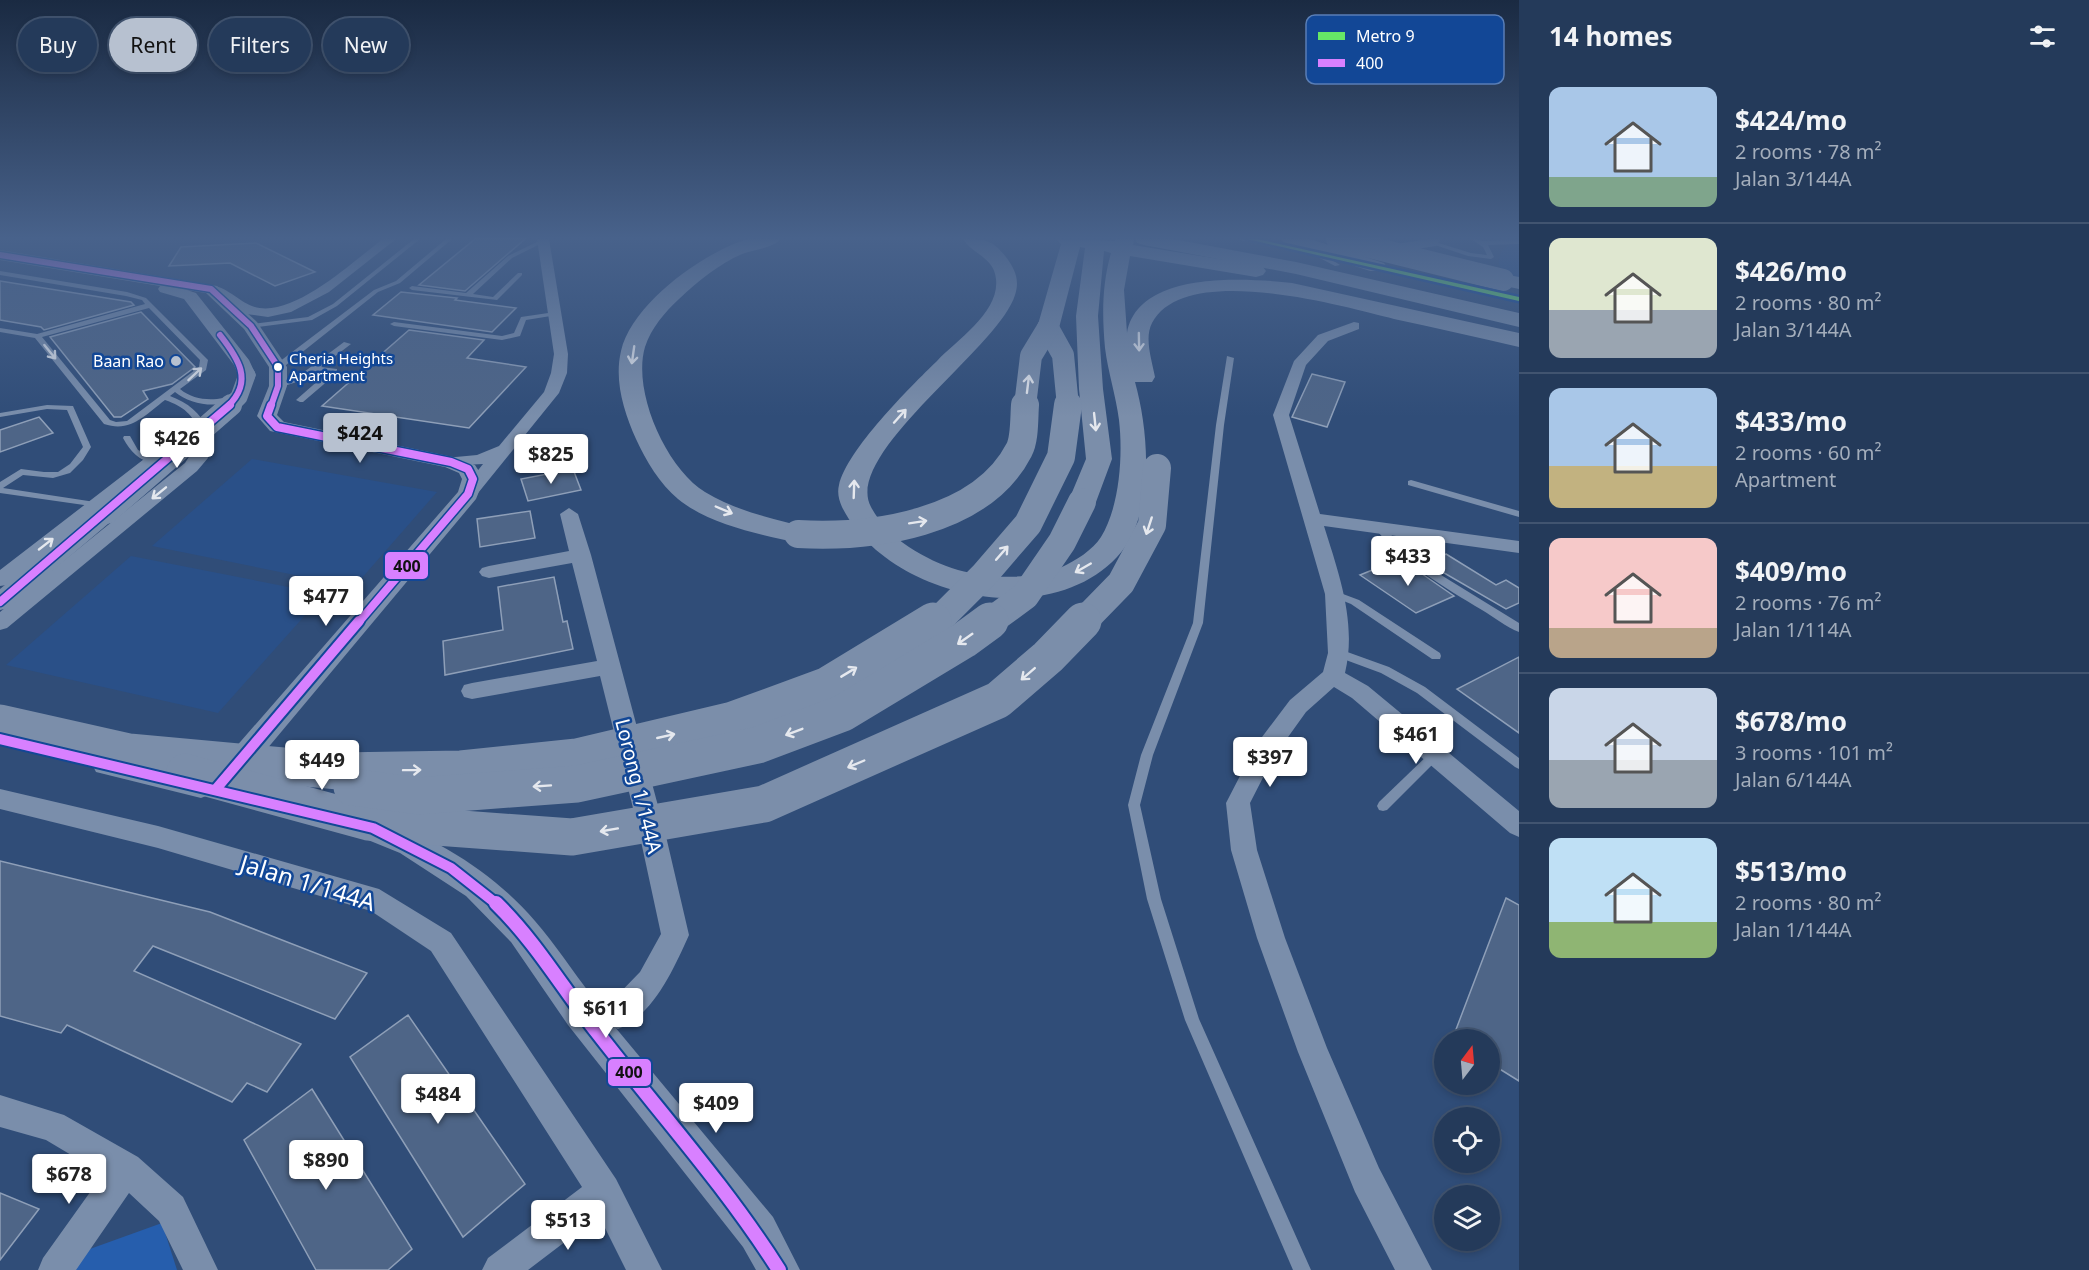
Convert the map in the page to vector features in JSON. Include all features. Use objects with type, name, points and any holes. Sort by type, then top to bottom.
[{"type":"highway","points":[[668,298],[651,316],[634,347],[631,380],[639,418],[658,460],[694,497],[756,524],[798,534],[834,536],[932,520],[975,498],[1001,474],[1020,449],[1031,356],[1048,328],[1056,298]]},
{"type":"highway","points":[[1004,298],[992,316],[889,428],[863,461],[855,478],[852,493],[857,508],[889,547],[932,573],[963,583],[1029,586],[1057,581],[1085,567],[1108,550],[1124,518],[1132,466],[1131,422],[1120,367],[1113,298]]},
{"type":"highway","points":[[129,758],[418,796],[577,784],[759,745],[843,713],[964,640],[1025,596],[1062,542],[1082,502],[1099,459],[1091,389],[1088,316],[1090,298]]},
{"type":"highway","points":[[0,728],[129,758],[368,822],[572,837],[764,804],[998,700],[1048,657],[1121,583],[1152,525],[1157,468],[1138,340],[1140,323],[1151,310],[1169,298]]},
{"type":"highway","points":[[1334,298],[1519,340]]},
{"type":"highway","points":[[1385,298],[1519,326]]},
{"type":"highway","points":[[1426,298],[1519,320]]},
{"type":"highway","points":[[1489,298],[1519,305]]},
{"type":"highway","points":[[0,723],[129,752],[339,771],[461,769],[588,754],[733,720],[825,686],[944,615],[984,575],[1028,524],[1061,457],[1068,407],[1063,355],[1048,328]]},
{"type":"street","points":[[0,579],[101,509],[204,430],[239,397],[247,375],[243,364],[192,298]]},
{"type":"street","points":[[222,298],[251,326],[278,367],[278,386],[267,416],[277,427],[451,462],[468,469],[473,479],[468,494]]},
{"type":"street","points":[[228,298],[250,311],[269,312],[293,307],[311,298]]},
{"type":"street","points":[[216,789],[468,494],[551,393],[559,373],[561,354],[552,298]]},
{"type":"street","points":[[1354,326],[1323,338],[1299,364],[1281,415],[1335,594],[1336,664],[1360,692],[1519,826]]},
{"type":"street","points":[[451,462],[480,460],[505,448]]},
{"type":"street","points":[[0,602],[154,460],[178,450],[188,449],[199,452],[199,458],[191,467],[0,623]]},
{"type":"street","name":"Lorong 1/144A","points":[[569,514],[652,832],[675,935],[650,982],[602,1019]]},
{"type":"street","points":[[1313,519],[1519,547]]},
{"type":"street","points":[[489,572],[581,555]]},
{"type":"street","points":[[1336,664],[1298,706],[1258,763],[1238,803],[1244,850],[1271,938],[1313,1052],[1367,1180],[1414,1270]]},
{"type":"street","points":[[472,691],[608,667]]},
{"type":"street","points":[[0,739],[373,828],[411,844],[477,886],[523,931],[602,1019],[758,1232],[779,1270]]},
{"type":"street","name":"Jalan 1/144A","points":[[0,800],[158,837],[379,901],[441,942],[604,1191],[644,1270]]},
{"type":"street","points":[[0,1111],[53,1126],[126,1169],[171,1209],[201,1270]]},
{"type":"street","points":[[55,1270],[126,1169]]},
{"type":"street","points":[[500,1270],[604,1191]]},
{"type":"lane","points":[[37,336],[107,422],[116,425],[129,423],[196,375],[202,368],[204,360],[142,298]]},
{"type":"lane","points":[[251,326],[310,319],[341,298]]},
{"type":"lane","points":[[278,367],[367,298]]},
{"type":"lane","points":[[0,330],[37,336],[150,305]]},
{"type":"lane","points":[[394,324],[502,338],[517,334],[523,318],[555,314]]},
{"type":"lane","points":[[278,386],[303,376],[347,344]]},
{"type":"lane","points":[[1230,358],[1220,425],[1198,623],[1147,755],[1134,806],[1154,899],[1192,1020],[1302,1270]]},
{"type":"lane","points":[[300,400],[334,371],[315,368]]},
{"type":"lane","points":[[176,389],[191,398],[208,402],[239,397]]},
{"type":"lane","points":[[164,398],[184,404],[198,415],[204,430]]},
{"type":"lane","points":[[0,415],[47,407],[70,408],[87,447],[75,466],[56,477],[21,472],[0,488]]},
{"type":"lane","points":[[127,438],[135,452],[154,460]]},
{"type":"lane","points":[[1411,483],[1519,514]]},
{"type":"lane","points":[[0,488],[101,509]]},
{"type":"lane","points":[[1379,527],[1389,540],[1421,565],[1519,628]]},
{"type":"lane","points":[[1335,594],[1355,602],[1436,656]]},
{"type":"lane","points":[[1336,664],[1385,669],[1421,690],[1519,764]]},
{"type":"lane","points":[[1383,806],[1435,755]]},
{"type":"shaded area","points":[[252,459],[437,492],[354,587],[152,546]]},
{"type":"shaded area","points":[[131,556],[324,594],[218,713],[6,665]]},
{"type":"shaded area","points":[[162,1223],[177,1270],[66,1270],[76,1254]]},
{"type":"building","points":[[0,298],[108,298],[131,302],[134,305],[44,330],[41,327],[0,320]]},
{"type":"building","points":[[393,298],[457,298],[455,300],[516,308],[492,332],[373,315]]},
{"type":"building","points":[[141,312],[195,367],[172,384],[143,391],[148,399],[121,417],[114,417],[50,337]]},
{"type":"building","points":[[409,330],[484,340],[467,358],[526,367],[469,428],[322,406]]},
{"type":"building","points":[[1312,374],[1345,382],[1327,427],[1292,417]]},
{"type":"building","points":[[39,417],[53,433],[0,452],[0,430]]},
{"type":"building","points":[[573,469],[581,490],[528,501],[521,479]]},
{"type":"building","points":[[530,511],[535,538],[480,547],[477,519]]},
{"type":"building","points":[[1446,554],[1496,585],[1506,580],[1519,588],[1519,603],[1506,609],[1427,563]]},
{"type":"building","points":[[1392,562],[1408,572],[1415,569],[1454,596],[1416,613],[1360,575]]},
{"type":"building","points":[[554,577],[563,622],[567,621],[573,649],[445,675],[443,641],[503,630],[498,587]]},
{"type":"building","points":[[1519,657],[1519,733],[1457,689]]},
{"type":"building","points":[[0,861],[210,912],[367,973],[335,1019],[153,946],[134,971],[301,1044],[267,1092],[247,1083],[232,1102],[67,1025],[61,1033],[0,1016]]},
{"type":"building","points":[[1506,898],[1519,905],[1519,1081],[1500,1069],[1500,1029],[1456,1029]]},
{"type":"building","points":[[408,1015],[525,1184],[463,1237],[350,1057]]},
{"type":"building","points":[[312,1089],[412,1249],[388,1270],[316,1270],[244,1140]]},
{"type":"building","points":[[0,1193],[39,1209],[0,1260]]},
{"type":"transit line","name":"400","points":[[216,789],[468,494],[473,479],[468,469],[451,462],[277,427],[267,416],[278,386],[278,367],[251,326],[221,298]]},
{"type":"transit line","name":"400","points":[[0,602],[231,404],[242,384],[242,368],[239,360],[220,335]]},
{"type":"transit line","name":"400","points":[[0,739],[373,828],[421,850],[466,878],[493,900],[522,930],[597,1032],[715,1178],[759,1238],[779,1270]]},
{"type":"place","name":"Baan Rao","points":[[176,361]]},
{"type":"place","name":"Cheria Heights Apartment","points":[[278,367]]}]
